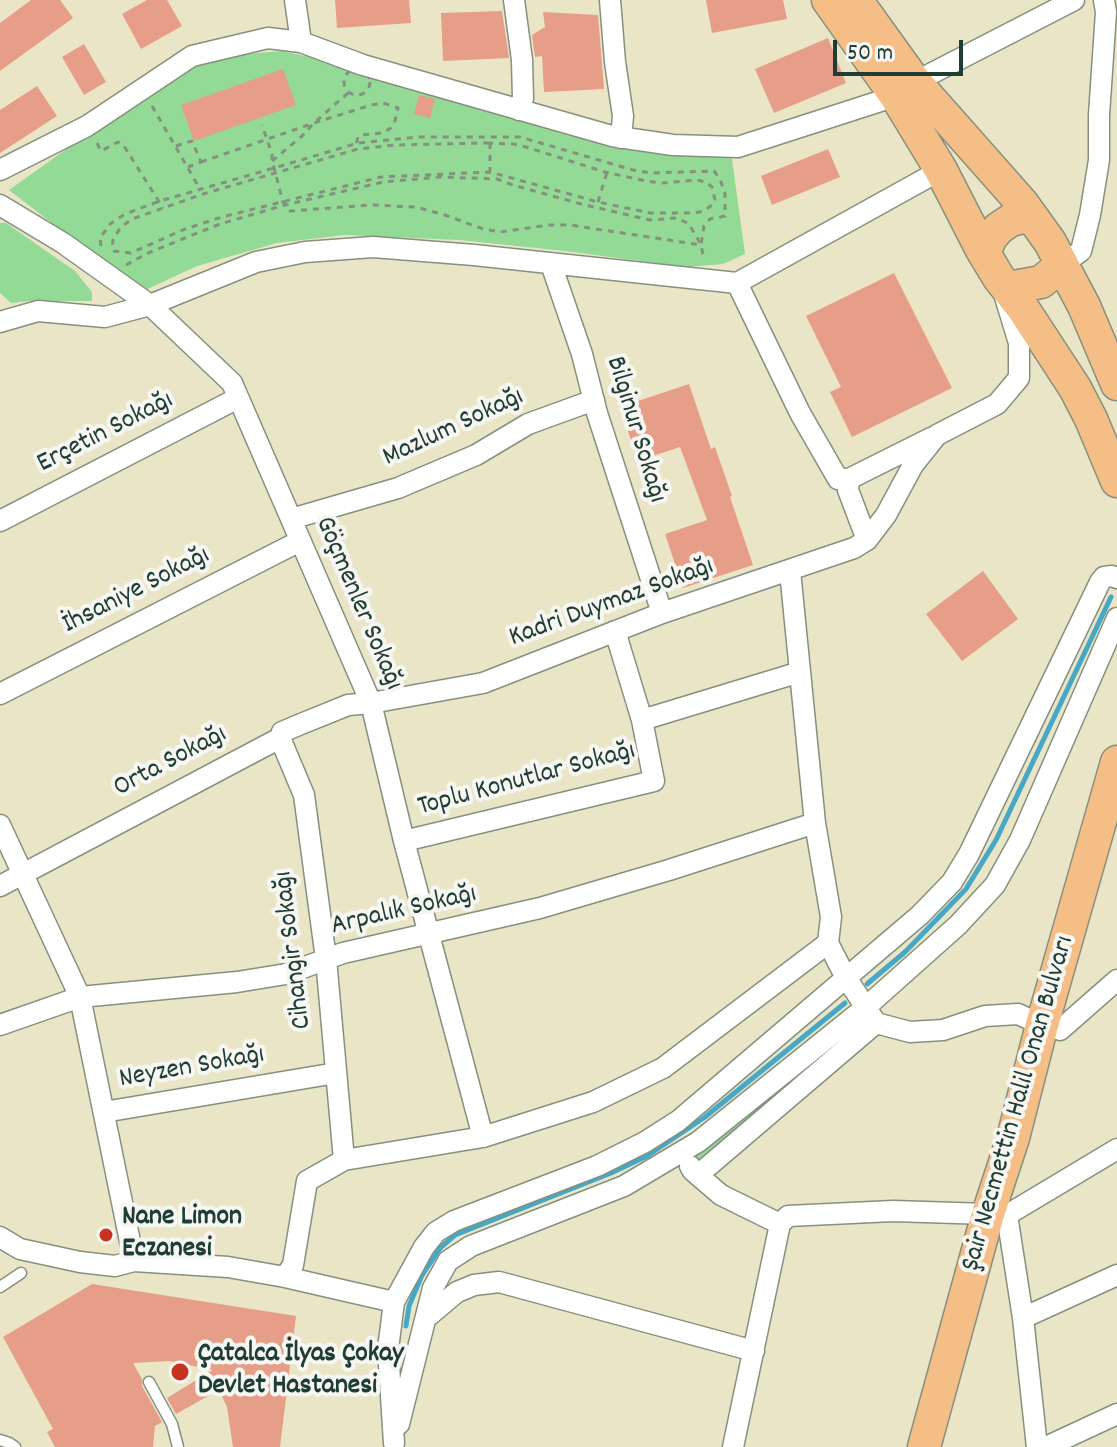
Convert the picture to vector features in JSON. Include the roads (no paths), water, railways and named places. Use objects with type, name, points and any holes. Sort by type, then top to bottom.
[{"type":"main road","points":[[828,0],[905,89],[1022,203],[1050,242],[1094,326],[1117,384]]},
{"type":"main road","points":[[856,0],[905,89],[941,170],[997,273],[1075,388],[1117,481]]},
{"type":"main road","points":[[997,273],[991,237],[1011,220],[1022,217],[1033,219]]},
{"type":"main road","points":[[997,273],[1041,282],[1062,265]]},
{"type":"main road","name":"Şair Necmettin Halil Onan Bulvarı","points":[[924,1447],[998,1214],[1051,1027],[1117,762]]},
{"type":"main road","name":"Şair Necmettin Halil Onan Bulvarı","points":[[1051,1027],[1117,836]]},
{"type":"main road","name":"Şair Necmettin Halil Onan Bulvarı","points":[[944,1447],[998,1214]]},
{"type":"street","points":[[295,0],[301,42]]},
{"type":"street","points":[[514,0],[522,60],[523,98],[519,110]]},
{"type":"street","points":[[610,0],[623,116],[621,138]]},
{"type":"street","points":[[0,170],[87,126],[192,56],[268,38],[301,42],[363,65],[621,138],[673,145],[738,147],[905,89],[1074,0]]},
{"type":"street","points":[[1062,265],[1081,251],[1099,160],[1104,0]]},
{"type":"street","points":[[0,322],[38,311],[105,317],[150,305],[256,262],[305,252],[373,247],[737,283],[941,170]]},
{"type":"street","name":"Göçmenler Sokağı","points":[[0,205],[63,243],[150,305],[232,383],[371,703],[428,935],[483,1137]]},
{"type":"street","name":"Bilginur Sokağı","points":[[551,264],[662,613]]},
{"type":"street","points":[[737,283],[800,413],[838,479],[849,479],[997,404],[1019,378],[1019,343],[997,273]]},
{"type":"street","name":"Erçetin Sokağı","points":[[0,521],[238,398]]},
{"type":"street","name":"Mazlum Sokağı","points":[[291,519],[398,488],[476,455],[528,424],[594,400]]},
{"type":"street","points":[[867,540],[886,515],[913,465],[937,435]]},
{"type":"street","points":[[849,479],[848,490],[867,540]]},
{"type":"street","name":"Kadri Duymaz Sokağı","points":[[371,703],[483,683],[662,613],[790,571],[854,548],[867,540]]},
{"type":"street","name":"İhsaniye Sokağı","points":[[0,694],[300,541]]},
{"type":"street","points":[[790,571],[815,823],[831,917],[828,943],[871,1015],[910,1032],[943,1030],[985,1016],[1018,1014],[1051,1027],[1117,980]]},
{"type":"street","points":[[394,1445],[388,1349],[394,1302],[436,1232],[454,1221],[597,1166],[678,1121],[920,915],[952,882],[969,854],[1100,582],[1104,577],[1117,578]]},
{"type":"street","points":[[698,1175],[871,1015],[995,885],[1020,840],[1117,618]]},
{"type":"street","name":"Toplu Konutlar Sokağı","points":[[404,841],[654,781],[642,720],[615,631]]},
{"type":"street","name":"Toplu Konutlar Sokağı","points":[[642,720],[800,672]]},
{"type":"street","name":"Orta Sokağı","points":[[0,886],[280,738],[282,732],[348,705],[371,703]]},
{"type":"street","name":"Cihangir Sokağı","points":[[280,738],[304,795],[326,959],[344,1160]]},
{"type":"street","name":"Arpalık Sokağı","points":[[0,1025],[80,997],[286,974],[343,953],[540,908],[815,823]]},
{"type":"street","points":[[0,825],[80,997],[134,1261]]},
{"type":"street","points":[[285,1277],[293,1265],[307,1181],[344,1160],[483,1137],[593,1102],[663,1068],[828,943]]},
{"type":"street","points":[[394,1445],[433,1288],[448,1261],[471,1246],[624,1186],[698,1142],[871,1015]]},
{"type":"street","name":"Neyzen Sokağı","points":[[104,1112],[336,1073]]},
{"type":"street","points":[[733,1447],[780,1224],[788,1216],[893,1211],[998,1214],[1117,1149]]},
{"type":"street","points":[[682,1152],[693,1171],[721,1195],[780,1224]]},
{"type":"street","points":[[998,1214],[1023,1318],[1037,1447]]},
{"type":"street","points":[[0,1237],[20,1249],[80,1262],[115,1266],[134,1261],[228,1267],[394,1302]]},
{"type":"street","points":[[1023,1318],[1117,1275]]},
{"type":"street","points":[[426,1318],[457,1292],[474,1285],[499,1282],[754,1351]]},
{"type":"street","points":[[1046,1447],[1117,1414]]},
{"type":"lane","points":[[0,1287],[21,1273]]},
{"type":"lane","points":[[149,1382],[172,1424],[178,1447]]},
{"type":"lane","points":[[0,1440],[15,1447]]},
{"type":"waterway","points":[[867,984],[905,952],[966,889],[996,840],[1111,597]]},
{"type":"waterway","points":[[406,1326],[409,1306],[422,1275],[440,1248],[455,1235],[647,1156],[705,1117],[845,1003]]},
{"type":"place","name":"Nane Limon Eczanesi","points":[[106,1235]]},
{"type":"place","name":"Çatalca İlyas Çokay Devlet Hastanesi","points":[[180,1372]]}]
